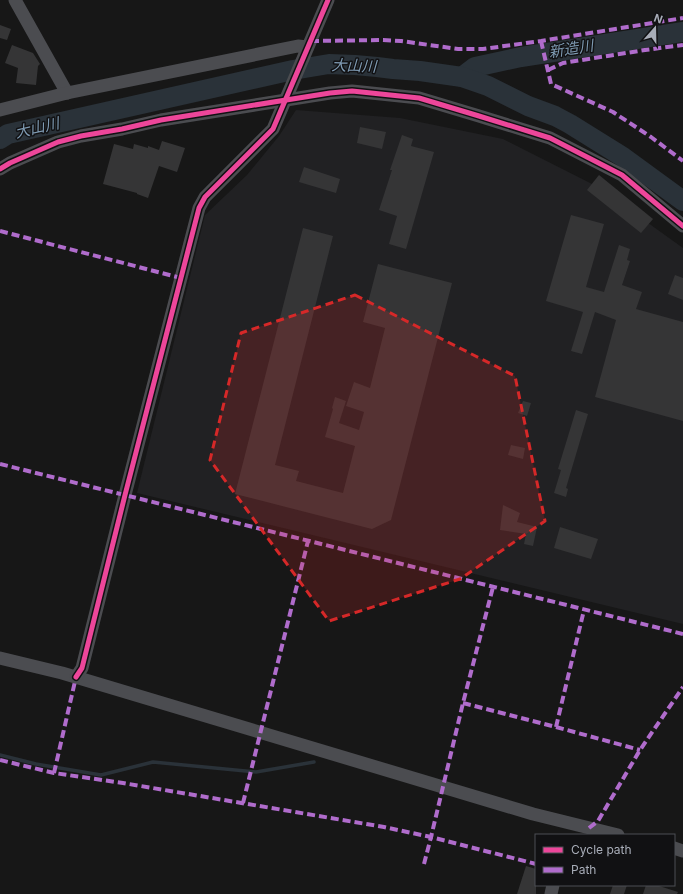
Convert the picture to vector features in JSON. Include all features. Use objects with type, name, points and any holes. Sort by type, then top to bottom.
[{"type":"street","points":[[15,0],[67,93]]},
{"type":"street","points":[[76,677],[82,668],[124,496],[199,208],[205,197],[273,129],[307,46],[328,0]]},
{"type":"street","points":[[0,110],[67,93],[298,46],[307,46]]},
{"type":"street","points":[[0,169],[10,163],[58,142],[81,136],[161,120],[286,99],[352,90],[419,98],[550,138],[622,175],[683,226]]},
{"type":"street","points":[[0,658],[76,677],[533,814],[586,832],[607,834]]},
{"type":"highlighted area","points":[[355,295],[515,376],[545,521],[460,579],[329,621],[210,460],[241,333]]},
{"type":"shaded area","points":[[296,110],[400,118],[503,139],[598,187],[683,248],[683,624],[137,493],[205,215],[247,175],[279,136]]},
{"type":"building","points":[[0,25],[11,29],[7,40],[0,38]]},
{"type":"building","points":[[12,45],[33,53],[40,64],[38,66],[36,85],[16,83],[18,68],[5,63]]},
{"type":"building","points":[[360,127],[386,132],[382,149],[357,143]]},
{"type":"building","points":[[402,135],[413,139],[411,146],[434,152],[406,249],[389,244],[397,216],[379,210],[392,170],[390,170]]},
{"type":"building","points":[[162,141],[185,148],[177,172],[159,166],[148,198],[137,193],[103,184],[114,144],[133,149],[134,144],[148,148],[148,146],[159,150]]},
{"type":"building","points":[[304,167],[340,179],[336,193],[299,182]]},
{"type":"building","points":[[599,175],[653,219],[641,233],[587,190]]},
{"type":"building","points":[[571,215],[604,224],[586,287],[604,292],[619,245],[630,249],[627,260],[630,261],[622,285],[642,292],[636,309],[683,322],[683,421],[595,397],[616,320],[595,312],[582,354],[571,351],[583,312],[546,301]]},
{"type":"building","points":[[303,228],[333,236],[275,465],[299,471],[296,481],[343,493],[355,446],[325,437],[335,397],[346,401],[339,423],[359,430],[364,412],[346,406],[354,382],[370,388],[385,328],[363,322],[378,264],[452,283],[391,520],[372,529],[235,494]]},
{"type":"building","points":[[675,275],[683,278],[683,300],[668,294]]},
{"type":"building","points":[[523,401],[531,403],[527,416],[518,413]]},
{"type":"building","points":[[576,410],[588,414],[566,488],[568,489],[566,497],[554,493],[561,470],[558,469]]},
{"type":"building","points":[[511,445],[525,448],[523,459],[508,455]]},
{"type":"building","points":[[503,505],[520,513],[517,522],[537,527],[533,546],[524,544],[526,534],[500,530]]},
{"type":"building","points":[[560,527],[598,539],[591,559],[554,548]]},
{"type":"building","points":[[526,866],[535,869],[536,894],[517,894]]},
{"type":"building","points":[[613,886],[627,886],[624,894],[610,894]]},
{"type":"building","points":[[646,886],[659,886],[678,892],[677,894],[643,894]]},
{"type":"waterway","name":"新造川","points":[[462,77],[475,67],[521,57],[683,32]]},
{"type":"waterway","name":"大山川","points":[[0,139],[8,134],[293,70],[329,64],[355,65],[420,71],[462,77],[488,86],[528,106],[555,116],[570,124],[623,157],[683,201]]},
{"type":"waterway","points":[[0,755],[36,764],[101,775],[153,762],[256,772],[314,762]]},
{"type":"marked path","points":[[311,41],[383,40],[458,49],[483,49],[683,18]]},
{"type":"marked path","points":[[541,41],[551,84],[613,112],[651,137],[683,161]]},
{"type":"marked path","points":[[548,70],[563,63],[683,45]]},
{"type":"marked path","points":[[0,231],[181,278]]},
{"type":"marked path","points":[[0,464],[683,634]]},
{"type":"marked path","points":[[243,803],[308,541]]},
{"type":"marked path","points":[[424,864],[493,587]]},
{"type":"marked path","points":[[556,727],[584,610]]},
{"type":"marked path","points":[[54,773],[76,677]]},
{"type":"marked path","points":[[589,828],[598,821],[640,750],[683,687]]},
{"type":"marked path","points":[[463,703],[640,750]]},
{"type":"marked path","points":[[0,760],[54,773],[123,783],[384,827],[431,837],[535,864]]},
{"type":"cycle path","points":[[76,677],[82,668],[199,208],[205,197],[273,129],[328,0]]},
{"type":"cycle path","points":[[0,169],[10,163],[58,142],[81,136],[161,120],[330,93],[352,91],[419,98],[550,138],[622,175],[683,226]]}]
